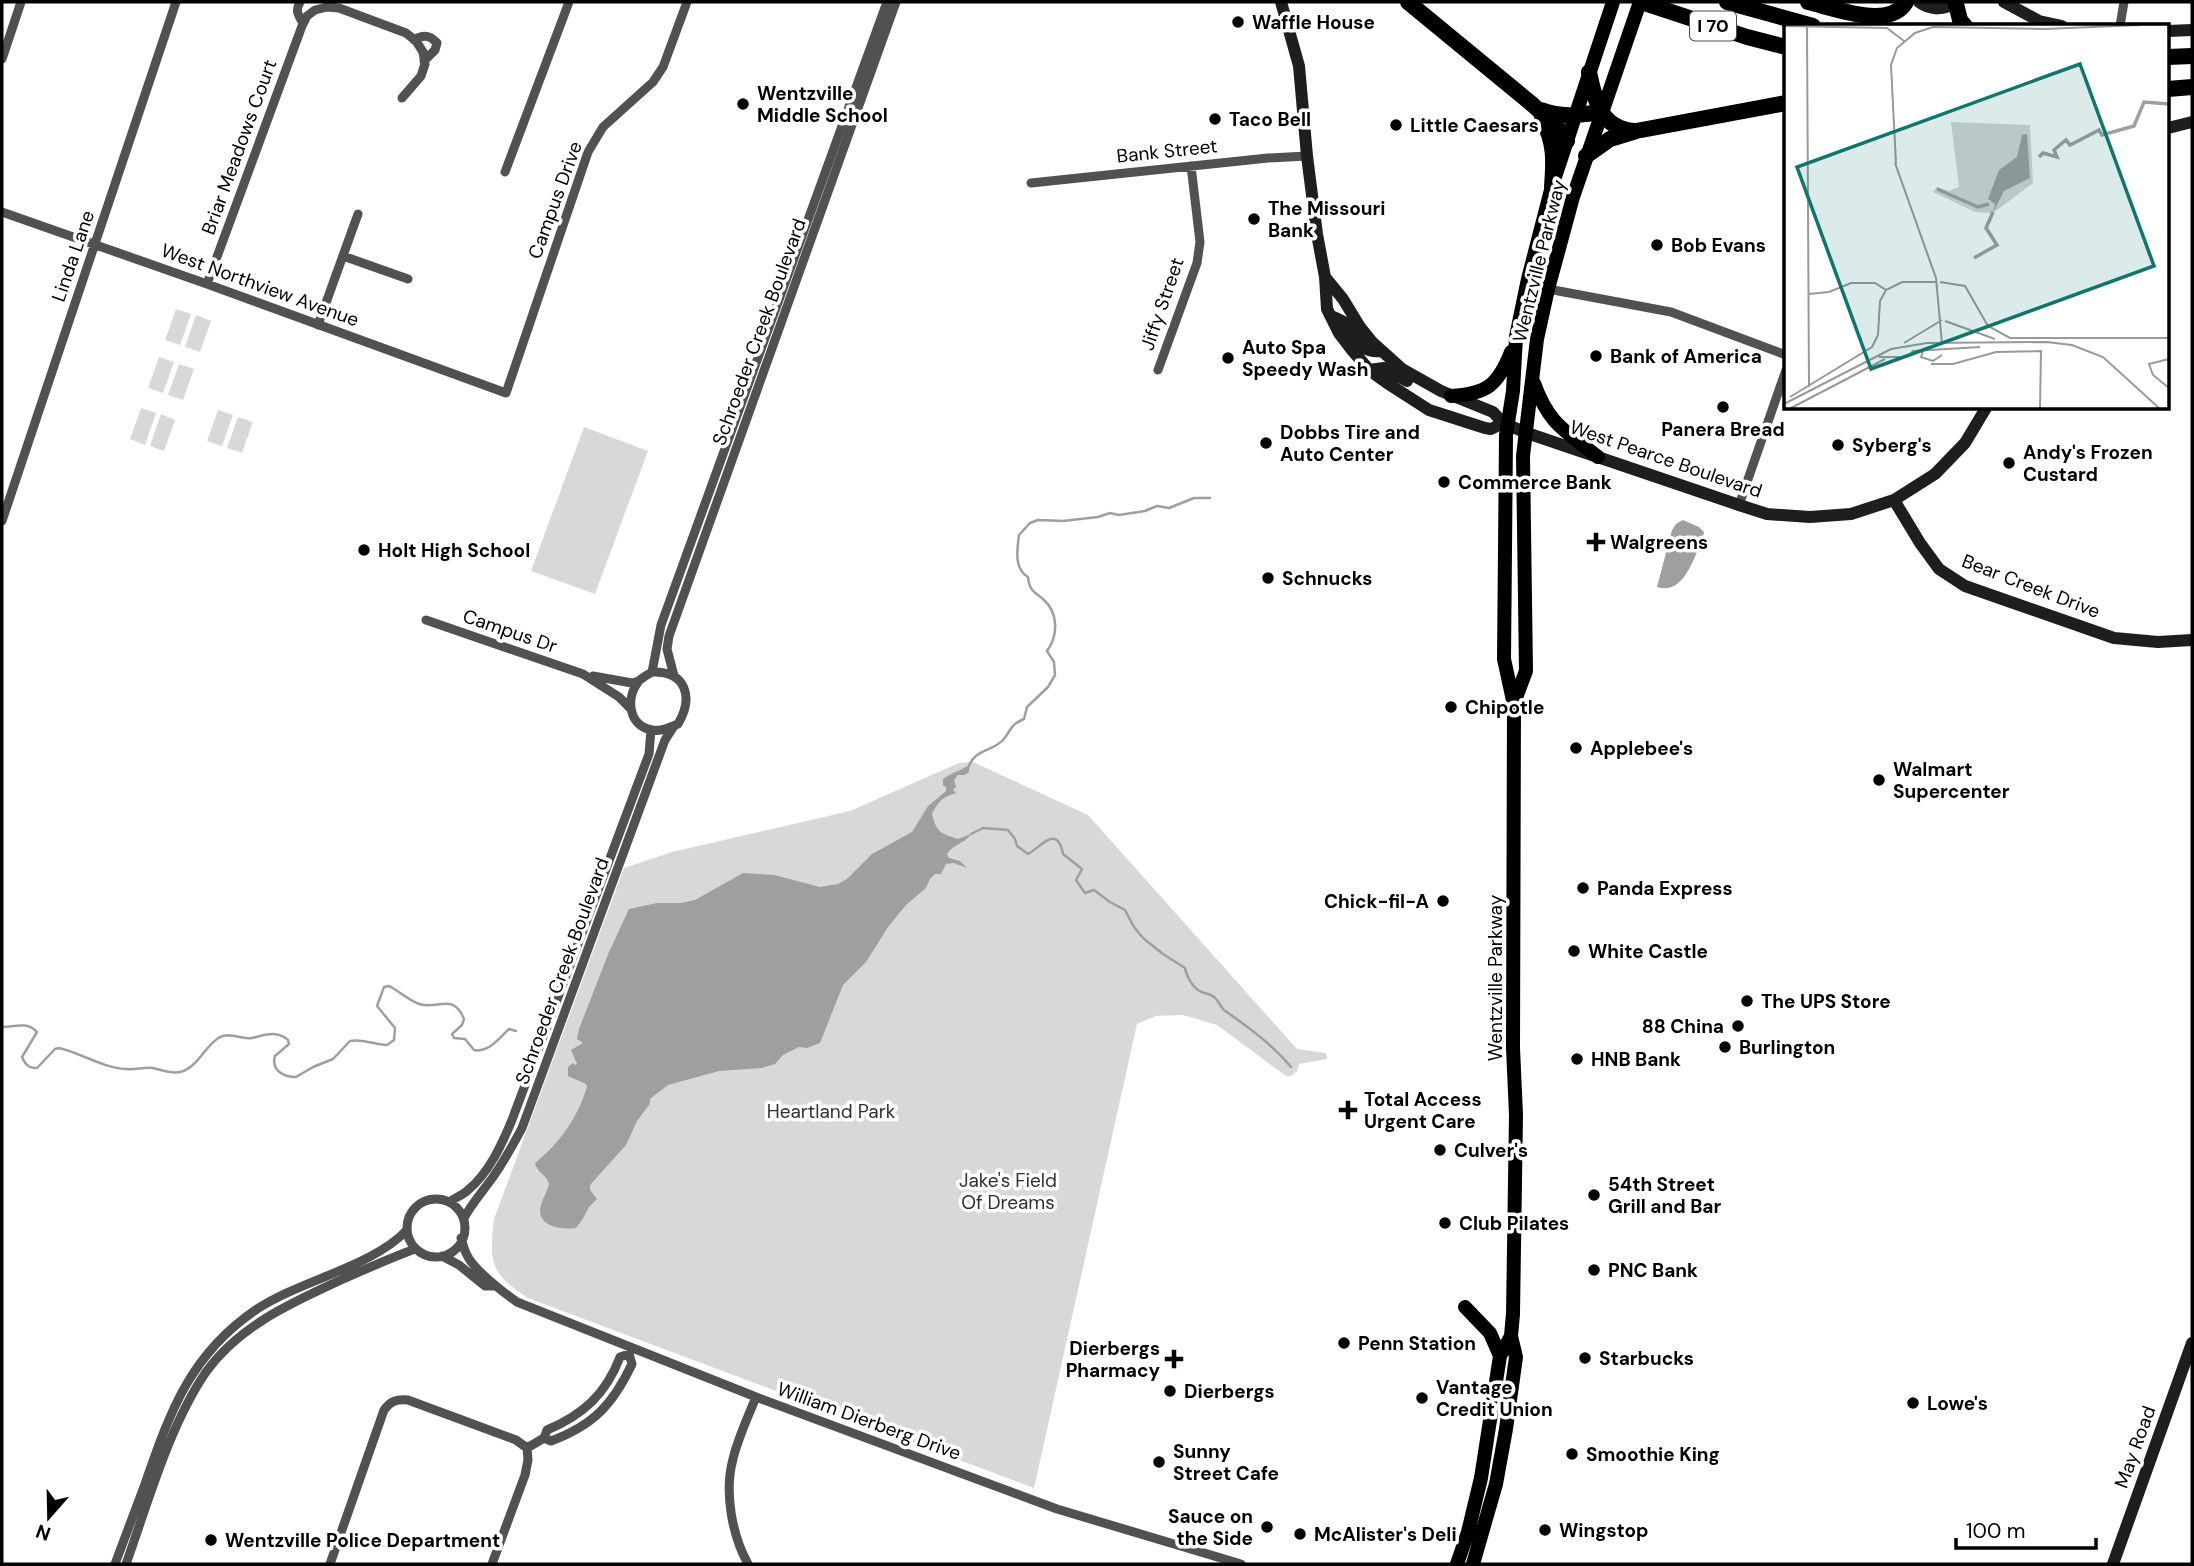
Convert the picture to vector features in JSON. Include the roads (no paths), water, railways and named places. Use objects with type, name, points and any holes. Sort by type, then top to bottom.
[{"type":"highway","points":[[1408,2],[1533,105],[1562,132],[1567,141]]},
{"type":"highway","name":"I 70","points":[[1640,2],[1784,46]]},
{"type":"highway","name":"I 70","points":[[1727,2],[1807,24]]},
{"type":"highway","points":[[1808,2],[1883,17],[1895,13],[1906,2]]},
{"type":"highway","points":[[1956,3],[1963,24]]},
{"type":"highway","points":[[2170,57],[2192,56]]},
{"type":"highway","points":[[1589,72],[1601,112],[1611,124],[1636,131]]},
{"type":"highway","points":[[2170,89],[2192,87]]},
{"type":"highway","points":[[1586,156],[1610,139],[1636,131],[1784,103]]},
{"type":"highway","points":[[1533,105],[1551,114],[1574,116],[1601,112]]},
{"type":"highway","points":[[1533,105],[1552,141],[1552,186]]},
{"type":"main road","points":[[1574,116],[1613,2]]},
{"type":"main road","name":"Wentzville Parkway","points":[[1473,1564],[1496,1484],[1516,1357],[1511,1336],[1516,1115],[1513,1048],[1514,705],[1504,659],[1506,435],[1514,428],[1532,378],[1537,338],[1548,289],[1586,156],[1640,2]]},
{"type":"main road","name":"Wentzville Parkway","points":[[1514,705],[1525,671],[1523,456],[1514,428],[1513,391],[1516,337],[1552,186],[1574,116]]},
{"type":"main road","points":[[1448,394],[1481,391],[1497,380],[1504,370],[1516,337]]},
{"type":"main road","points":[[1532,378],[1551,418],[1598,457]]},
{"type":"main road","points":[[1465,1307],[1490,1333],[1500,1356]]},
{"type":"main road","name":"Wentzville Parkway","points":[[1457,1564],[1468,1532],[1480,1478],[1500,1356],[1511,1336]]},
{"type":"street","points":[[2,59],[21,2]]},
{"type":"street","name":"Linda Lane","points":[[2,521],[176,2]]},
{"type":"street","name":"Briar Meadows Court","points":[[207,284],[303,23],[296,8],[300,2]]},
{"type":"street","points":[[505,172],[569,2]]},
{"type":"street","name":"Campus Drive","points":[[506,393],[588,152],[603,127],[653,82],[663,67],[687,2]]},
{"type":"street","name":"Schroeder Creek Boulevard","points":[[652,672],[661,625],[887,2]]},
{"type":"street","name":"Schroeder Creek Boulevard","points":[[674,676],[667,649],[669,636],[897,2]]},
{"type":"street","name":"West Pearce Boulevard","points":[[1280,2],[1299,66],[1307,156],[1325,277],[1327,309],[1339,332],[1370,370],[1429,410],[1485,428],[1514,428]]},
{"type":"street","points":[[1919,2],[1931,8],[1956,3]]},
{"type":"street","points":[[2004,2],[2039,21],[2053,24]]},
{"type":"street","points":[[2120,24],[2124,2]]},
{"type":"street","points":[[303,23],[319,5],[338,8],[406,33],[423,52],[424,61],[421,76],[402,98]]},
{"type":"street","points":[[2170,31],[2192,30]]},
{"type":"street","points":[[414,40],[423,36],[431,37],[436,43],[435,50],[424,61]]},
{"type":"street","points":[[2170,128],[2192,122]]},
{"type":"street","name":"Bank Street","points":[[1031,183],[1307,156]]},
{"type":"street","name":"Jiffy Street","points":[[1158,370],[1197,262],[1200,242],[1191,166]]},
{"type":"street","name":"West Northview Avenue","points":[[2,212],[506,393]]},
{"type":"street","points":[[318,325],[358,214]]},
{"type":"street","points":[[343,256],[408,279]]},
{"type":"street","name":"West Pearce Boulevard","points":[[1325,277],[1380,351],[1402,369],[1448,394],[1493,412],[1514,428],[1767,514],[1810,517],[1851,514],[1894,500],[1935,474],[1965,443],[1985,410]]},
{"type":"street","points":[[1548,289],[1671,312],[1784,354]]},
{"type":"street","points":[[1331,316],[1344,322],[1364,349],[1370,352],[1380,351]]},
{"type":"street","points":[[1370,370],[1384,368],[1435,395],[1448,394]]},
{"type":"street","points":[[1739,505],[1784,376]]},
{"type":"street","name":"Bear Creek Drive","points":[[1894,500],[1939,569],[1965,586],[2114,638],[2158,642],[2192,640]]},
{"type":"street","name":"Campus Dr","points":[[426,620],[583,674],[632,683],[639,681]]},
{"type":"street","points":[[652,672],[664,672],[674,676],[687,695],[688,705],[678,724],[660,731],[642,727],[635,721],[631,709],[632,694],[639,681],[652,672]]},
{"type":"street","name":"Campus Dr","points":[[583,674],[619,697],[631,709]]},
{"type":"street","name":"Schroeder Creek Boulevard","points":[[464,1218],[475,1198],[503,1162],[522,1128],[665,740],[674,726]]},
{"type":"street","name":"Schroeder Creek Boulevard","points":[[449,1202],[468,1190],[484,1172],[506,1134],[649,754],[651,730]]},
{"type":"street","points":[[429,1200],[449,1202],[464,1218],[465,1229],[461,1238],[452,1251],[442,1256],[425,1254],[415,1249],[407,1230],[411,1212],[420,1203],[429,1200]]},
{"type":"street","points":[[115,1564],[173,1408],[200,1362],[222,1338],[258,1309],[387,1248],[407,1230]]},
{"type":"street","name":"William Dierberg Drive","points":[[461,1238],[468,1258],[490,1278],[494,1286],[517,1302],[630,1351],[1057,1509],[1241,1564]]},
{"type":"street","points":[[126,1564],[184,1410],[207,1371],[230,1345],[264,1318],[320,1290],[415,1249]]},
{"type":"street","name":"William Dierberg Drive","points":[[442,1256],[459,1265],[485,1286],[494,1286]]},
{"type":"street","name":"May Road","points":[[2113,1564],[2192,1343]]},
{"type":"street","points":[[527,1448],[544,1437],[547,1430],[578,1415],[596,1399],[614,1372],[620,1357],[630,1351]]},
{"type":"street","points":[[748,1564],[735,1529],[729,1490],[733,1459],[756,1397]]},
{"type":"street","points":[[330,1564],[384,1410],[397,1399],[408,1400],[516,1440],[527,1448],[525,1475],[492,1564]]},
{"type":"waterway","points":[[968,769],[978,754],[999,744],[1013,726],[1024,719],[1027,707],[1048,687],[1055,675],[1054,662],[1047,651],[1055,632],[1054,618],[1048,605],[1032,590],[1028,577],[1020,569],[1019,535],[1030,523],[1038,520],[1063,521],[1110,513],[1119,515],[1157,506],[1169,508],[1194,498],[1210,498]]},
{"type":"waterway","points":[[971,834],[983,828],[1008,830],[1017,846],[1028,854],[1048,840],[1057,840],[1063,854],[1082,869],[1076,880],[1085,893],[1094,890],[1125,910],[1143,938],[1185,968],[1196,988],[1214,997],[1224,1010],[1268,1044],[1291,1067]]},
{"type":"waterway","points":[[2,1027],[25,1026],[37,1032],[22,1057],[31,1067],[37,1068],[59,1048],[117,1068],[153,1068],[173,1072],[180,1072],[192,1066],[220,1037],[228,1035],[248,1038],[275,1034],[284,1037],[289,1044],[275,1056],[276,1069],[287,1076],[296,1077],[333,1059],[350,1041],[387,1045],[394,1040],[395,1028],[377,1006],[384,987],[389,986],[419,1004],[455,1006],[464,1019],[462,1025],[452,1034],[454,1038],[465,1039],[474,1050],[489,1047],[509,1029],[516,1031]]},
{"type":"place","name":"Waffle House","points":[[1238,22]]},
{"type":"place","name":"Wentzville Middle School","points":[[743,104]]},
{"type":"place","name":"Taco Bell","points":[[1215,119]]},
{"type":"place","name":"Little Caesars","points":[[1396,125]]},
{"type":"place","name":"The Missouri Bank","points":[[1254,219]]},
{"type":"place","name":"Bob Evans","points":[[1657,245]]},
{"type":"place","name":"Bank of America","points":[[1596,356]]},
{"type":"place","name":"Auto Spa Speedy Wash","points":[[1228,358]]},
{"type":"place","name":"Panera Bread","points":[[1723,407]]},
{"type":"place","name":"Dobbs Tire and Auto Center","points":[[1266,443]]},
{"type":"place","name":"Syberg's","points":[[1838,445]]},
{"type":"place","name":"Andy's Frozen Custard","points":[[2009,463]]},
{"type":"place","name":"Commerce Bank","points":[[1444,482]]},
{"type":"place","name":"Walgreens","points":[[1596,542]]},
{"type":"place","name":"Holt High School","points":[[364,550]]},
{"type":"place","name":"Schnucks","points":[[1268,578]]},
{"type":"place","name":"Chipotle","points":[[1451,707]]},
{"type":"place","name":"Applebee's","points":[[1576,748]]},
{"type":"place","name":"Walmart Supercenter","points":[[1879,780]]},
{"type":"place","name":"Panda Express","points":[[1583,888]]},
{"type":"place","name":"Chick-fil-A","points":[[1443,901]]},
{"type":"place","name":"White Castle","points":[[1574,951]]},
{"type":"place","name":"The UPS Store","points":[[1747,1001]]},
{"type":"place","name":"88 China","points":[[1738,1026]]},
{"type":"place","name":"Burlington","points":[[1725,1047]]},
{"type":"place","name":"HNB Bank","points":[[1577,1059]]},
{"type":"place","name":"Total Access Urgent Care","points":[[1348,1110]]},
{"type":"place","name":"Culver's","points":[[1440,1150]]},
{"type":"place","name":"54th Street Grill and Bar","points":[[1594,1195]]},
{"type":"place","name":"Club Pilates","points":[[1445,1223]]},
{"type":"place","name":"PNC Bank","points":[[1594,1270]]},
{"type":"place","name":"Penn Station","points":[[1344,1343]]},
{"type":"place","name":"Starbucks","points":[[1585,1358]]},
{"type":"place","name":"Dierbergs Pharmacy","points":[[1174,1359]]},
{"type":"place","name":"Dierbergs","points":[[1170,1391]]},
{"type":"place","name":"Vantage Credit Union","points":[[1422,1398]]},
{"type":"place","name":"Lowe's","points":[[1913,1403]]},
{"type":"place","name":"Smoothie King","points":[[1572,1454]]},
{"type":"place","name":"Sunny Street Cafe","points":[[1159,1462]]},
{"type":"place","name":"Sauce on the Side","points":[[1267,1527]]},
{"type":"place","name":"Wingstop","points":[[1545,1530]]},
{"type":"place","name":"McAlister's Deli","points":[[1300,1534]]},
{"type":"place","name":"Wentzville Police Department","points":[[211,1540]]},
{"type":"park label","name":"Heartland Park","points":[[831,1111]]},
{"type":"park label","name":"Jake's Field Of Dreams","points":[[1008,1191]]}]
